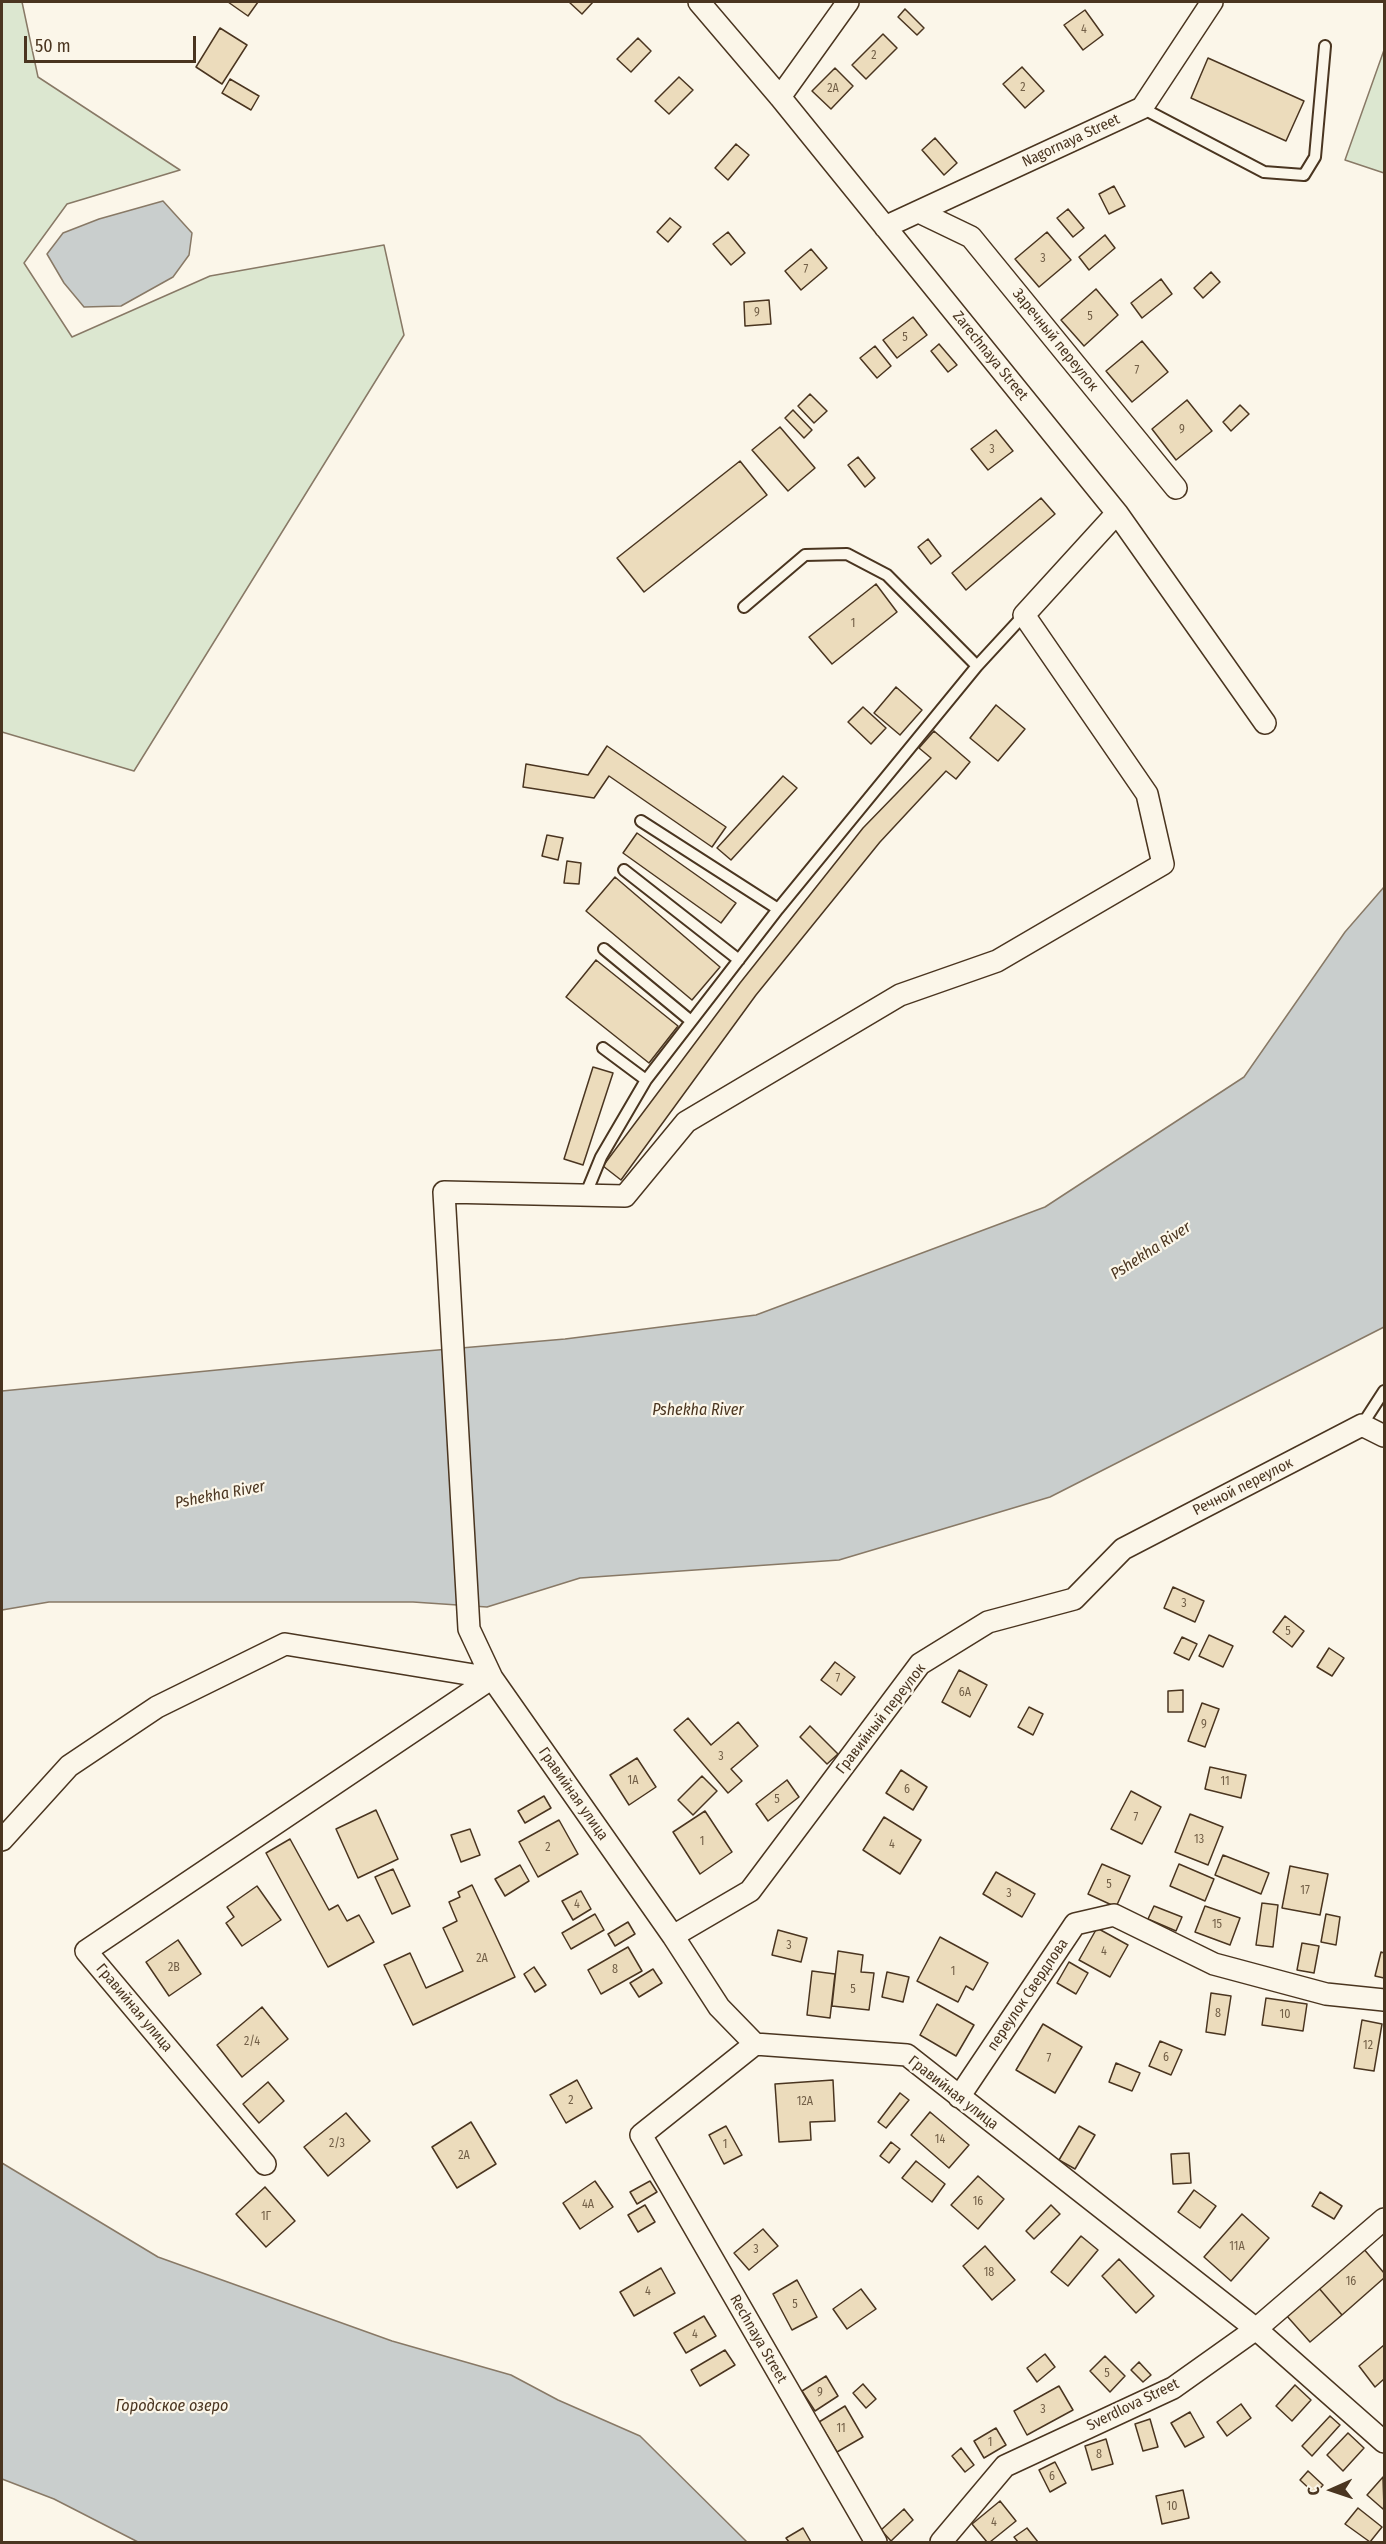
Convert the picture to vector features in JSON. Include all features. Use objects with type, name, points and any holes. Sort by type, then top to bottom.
[{"type":"street","name":"Zarechnaya Street","points":[[699,2],[780,97],[1117,513],[1265,723]]},
{"type":"street","points":[[780,97],[848,2]]},
{"type":"street","points":[[1142,108],[1212,2]]},
{"type":"street","name":"Nagornaya Street","points":[[885,227],[1142,108]]},
{"type":"street","name":"Заречный переулок","points":[[919,212],[970,237],[1176,488]]},
{"type":"street","points":[[585,1196],[625,1196],[686,1122],[900,995],[997,961],[1163,864],[1146,794],[1024,615],[1117,513]]},
{"type":"street","name":"Гравийная улица","points":[[585,1196],[444,1192],[469,1629],[492,1678],[673,1936],[719,2007],[755,2044],[907,2055],[1257,2329],[1384,2442]]},
{"type":"street","points":[[1362,1425],[1384,1436]]},
{"type":"street","name":"Речной переулок","points":[[1123,1550],[1362,1425]]},
{"type":"street","name":"Гравийный переулок","points":[[673,1936],[750,1891],[920,1664],[988,1622],[1074,1599],[1123,1550]]},
{"type":"street","points":[[2,1840],[69,1766],[157,1707],[285,1644],[492,1678]]},
{"type":"street","name":"Гравийная улица","points":[[265,2164],[86,1951],[492,1678]]},
{"type":"street","name":"переулок Свердлова","points":[[959,2097],[1075,1924],[1114,1915],[1214,1964],[1326,1994],[1384,2000]]},
{"type":"street","name":"Rechnaya Street","points":[[755,2044],[641,2135],[876,2542]]},
{"type":"street","name":"Sverdlova Street","points":[[941,2542],[1005,2466],[1173,2388],[1257,2329],[1384,2219]]},
{"type":"lane","points":[[1142,108],[1264,172],[1304,175],[1315,157],[1325,46]]},
{"type":"lane","points":[[744,607],[805,555],[847,554],[887,575],[976,666]]},
{"type":"lane","points":[[585,1196],[601,1156],[646,1080],[778,909],[976,666],[1024,615]]},
{"type":"lane","points":[[641,821],[778,909]]},
{"type":"lane","points":[[624,870],[739,960]]},
{"type":"lane","points":[[604,949],[691,1021]]},
{"type":"lane","points":[[603,1048],[646,1080]]},
{"type":"lane","points":[[1362,1425],[1384,1391]]},
{"type":"green space","points":[[2,2],[22,2],[38,77],[180,170],[67,204],[24,263],[72,337],[210,276],[384,245],[404,335],[134,771],[2,732]]},
{"type":"green space","points":[[1384,50],[1384,173],[1345,160]]},
{"type":"water","points":[[163,201],[192,233],[189,255],[173,277],[121,306],[84,307],[64,283],[47,254],[63,233],[99,219]]},
{"type":"water","name":"Pshekha River","points":[[1384,887],[1384,1327],[1050,1497],[839,1560],[580,1578],[487,1607],[413,1602],[49,1602],[2,1610],[2,1391],[565,1339],[756,1315],[1045,1207],[1244,1077],[1345,932]]},
{"type":"water","name":"Городское озеро","points":[[2,2163],[158,2257],[392,2341],[511,2375],[558,2400],[640,2436],[747,2542],[138,2542],[54,2499],[2,2479]]},
{"type":"building","points":[[228,2],[258,2],[248,16]]},
{"type":"building","points":[[569,2],[593,2],[582,14]]},
{"type":"building","points":[[905,9],[924,28],[917,35],[898,17]]},
{"type":"building","points":[[1085,10],[1103,35],[1083,50],[1064,25]]},
{"type":"building","points":[[220,28],[247,45],[222,84],[196,67]]},
{"type":"building","points":[[883,34],[897,48],[866,79],[852,65]]},
{"type":"building","points":[[638,38],[651,51],[631,72],[617,59]]},
{"type":"building","points":[[1208,58],[1304,101],[1286,141],[1191,98]]},
{"type":"building","points":[[1022,67],[1044,91],[1025,108],[1003,84]]},
{"type":"building","points":[[835,68],[853,86],[831,109],[812,91]]},
{"type":"building","points":[[679,77],[693,90],[669,114],[655,101]]},
{"type":"building","points":[[230,79],[259,96],[251,110],[222,93]]},
{"type":"building","points":[[935,138],[957,163],[944,175],[922,150]]},
{"type":"building","points":[[736,144],[749,155],[728,180],[715,168]]},
{"type":"building","points":[[1114,186],[1125,206],[1109,214],[1099,194]]},
{"type":"building","points":[[1068,209],[1084,228],[1073,237],[1057,218]]},
{"type":"building","points":[[670,218],[681,227],[668,242],[657,232]]},
{"type":"building","points":[[728,232],[745,253],[731,265],[713,244]]},
{"type":"building","points":[[1047,232],[1071,260],[1039,287],[1015,259]]},
{"type":"building","points":[[1105,235],[1115,248],[1089,270],[1079,257]]},
{"type":"building","points":[[811,249],[827,268],[801,290],[785,271]]},
{"type":"building","points":[[1211,272],[1220,282],[1203,298],[1194,288]]},
{"type":"building","points":[[1161,279],[1172,294],[1142,318],[1131,303]]},
{"type":"building","points":[[1096,289],[1118,315],[1084,346],[1061,320]]},
{"type":"building","points":[[769,300],[771,324],[745,326],[744,302]]},
{"type":"building","points":[[913,317],[927,335],[897,358],[883,340]]},
{"type":"building","points":[[1142,341],[1168,372],[1132,402],[1106,371]]},
{"type":"building","points":[[939,344],[957,365],[948,372],[931,351]]},
{"type":"building","points":[[875,346],[891,366],[877,378],[860,358]]},
{"type":"building","points":[[810,394],[827,411],[814,423],[798,406]]},
{"type":"building","points":[[1187,400],[1212,431],[1176,460],[1152,429]]},
{"type":"building","points":[[1240,405],[1249,414],[1231,431],[1223,422]]},
{"type":"building","points":[[793,410],[812,430],[804,438],[785,418]]},
{"type":"building","points":[[780,427],[815,468],[788,491],[752,450]]},
{"type":"building","points":[[996,430],[1013,451],[988,470],[971,449]]},
{"type":"building","points":[[858,457],[875,478],[865,487],[848,465]]},
{"type":"building","points":[[740,461],[767,495],[644,592],[617,558]]},
{"type":"building","points":[[1041,498],[1055,514],[966,590],[952,573]]},
{"type":"building","points":[[928,539],[941,556],[931,564],[918,547]]},
{"type":"building","points":[[876,584],[897,612],[832,664],[809,637]]},
{"type":"building","points":[[896,687],[922,710],[900,735],[874,713]]},
{"type":"building","points":[[996,705],[1025,729],[998,761],[970,738]]},
{"type":"building","points":[[863,707],[886,728],[871,744],[848,722]]},
{"type":"building","points":[[934,731],[970,762],[956,779],[946,771],[880,842],[756,995],[621,1180],[603,1166],[740,983],[863,828],[931,758],[919,748]]},
{"type":"building","points":[[607,746],[726,827],[712,847],[609,776],[594,798],[523,787],[526,764],[588,775]]},
{"type":"building","points":[[783,776],[797,788],[731,860],[717,848]]},
{"type":"building","points":[[637,833],[736,903],[721,923],[623,853]]},
{"type":"building","points":[[547,835],[563,838],[558,860],[542,856]]},
{"type":"building","points":[[567,861],[581,863],[579,884],[564,883]]},
{"type":"building","points":[[615,877],[720,967],[692,1000],[586,911]]},
{"type":"building","points":[[596,960],[678,1026],[649,1063],[566,997]]},
{"type":"building","points":[[593,1067],[613,1073],[583,1165],[564,1159]]},
{"type":"building","points":[[1173,1587],[1204,1601],[1195,1622],[1164,1608]]},
{"type":"building","points":[[1285,1616],[1304,1631],[1292,1647],[1273,1632]]},
{"type":"building","points":[[1209,1635],[1233,1646],[1223,1667],[1199,1656]]},
{"type":"building","points":[[1182,1637],[1197,1644],[1189,1660],[1174,1653]]},
{"type":"building","points":[[1329,1648],[1344,1658],[1332,1676],[1317,1667]]},
{"type":"building","points":[[835,1662],[855,1677],[841,1695],[821,1680]]},
{"type":"building","points":[[959,1670],[987,1685],[970,1717],[942,1702]]},
{"type":"building","points":[[1183,1690],[1183,1712],[1168,1712],[1168,1691]]},
{"type":"building","points":[[1202,1703],[1219,1709],[1205,1747],[1188,1741]]},
{"type":"building","points":[[1029,1707],[1043,1714],[1033,1735],[1018,1727]]},
{"type":"building","points":[[688,1718],[711,1745],[738,1722],[758,1746],[731,1769],[742,1781],[728,1793],[674,1730]]},
{"type":"building","points":[[810,1726],[838,1754],[827,1764],[800,1737]]},
{"type":"building","points":[[637,1758],[656,1787],[629,1805],[610,1775]]},
{"type":"building","points":[[1210,1767],[1246,1775],[1241,1798],[1205,1789]]},
{"type":"building","points":[[901,1770],[927,1787],[913,1810],[886,1793]]},
{"type":"building","points":[[702,1776],[717,1791],[693,1815],[678,1800]]},
{"type":"building","points":[[787,1780],[799,1797],[768,1821],[756,1804]]},
{"type":"building","points":[[1131,1791],[1161,1807],[1142,1844],[1111,1829]]},
{"type":"building","points":[[544,1796],[551,1808],[525,1823],[518,1811]]},
{"type":"building","points":[[376,1810],[398,1859],[358,1878],[336,1829]]},
{"type":"building","points":[[705,1811],[732,1852],[700,1874],[673,1832]]},
{"type":"building","points":[[1190,1814],[1223,1827],[1208,1865],[1175,1852]]},
{"type":"building","points":[[884,1817],[921,1840],[900,1874],[863,1850]]},
{"type":"building","points":[[559,1820],[578,1854],[538,1877],[519,1842]]},
{"type":"building","points":[[470,1829],[480,1855],[461,1862],[451,1835]]},
{"type":"building","points":[[290,1839],[329,1910],[338,1905],[347,1921],[359,1915],[374,1942],[328,1967],[266,1853]]},
{"type":"building","points":[[1223,1855],[1269,1873],[1261,1894],[1215,1875]]},
{"type":"building","points":[[1102,1864],[1130,1876],[1116,1907],[1088,1894]]},
{"type":"building","points":[[1179,1864],[1214,1879],[1205,1901],[1170,1886]]},
{"type":"building","points":[[520,1865],[529,1881],[505,1896],[495,1879]]},
{"type":"building","points":[[1290,1866],[1328,1874],[1320,1915],[1282,1908]]},
{"type":"building","points":[[393,1869],[410,1906],[392,1914],[375,1877]]},
{"type":"building","points":[[996,1872],[1035,1894],[1022,1917],[983,1894]]},
{"type":"building","points":[[472,1885],[515,1977],[413,2025],[384,1965],[410,1953],[426,1988],[463,1971],[443,1928],[457,1921],[449,1902],[460,1897],[458,1892]]},
{"type":"building","points":[[257,1886],[281,1920],[242,1946],[226,1923],[234,1917],[227,1907]]},
{"type":"building","points":[[581,1891],[591,1909],[573,1920],[562,1901]]},
{"type":"building","points":[[1262,1903],[1278,1905],[1273,1947],[1256,1945]]},
{"type":"building","points":[[1154,1906],[1182,1917],[1176,1931],[1148,1919]]},
{"type":"building","points":[[1205,1906],[1240,1918],[1230,1945],[1195,1932]]},
{"type":"building","points":[[595,1914],[604,1930],[571,1949],[562,1933]]},
{"type":"building","points":[[1326,1914],[1340,1917],[1336,1945],[1321,1942]]},
{"type":"building","points":[[628,1922],[635,1934],[615,1946],[608,1934]]},
{"type":"building","points":[[1097,1928],[1128,1945],[1110,1977],[1079,1960]]},
{"type":"building","points":[[778,1930],[807,1938],[801,1962],[772,1955]]},
{"type":"building","points":[[940,1937],[988,1963],[973,1990],[966,1986],[958,2002],[917,1981]]},
{"type":"building","points":[[178,1940],[201,1974],[169,1996],[146,1962]]},
{"type":"building","points":[[1302,1943],[1319,1946],[1314,1973],[1297,1970]]},
{"type":"building","points":[[628,1947],[642,1971],[601,1994],[588,1970]]},
{"type":"building","points":[[838,1951],[863,1955],[861,1972],[874,1973],[869,2010],[832,2006]]},
{"type":"building","points":[[1381,1952],[1384,1953],[1384,1978],[1375,1976]]},
{"type":"building","points":[[1069,1962],[1088,1973],[1076,1994],[1057,1983]]},
{"type":"building","points":[[534,1967],[546,1985],[535,1992],[524,1974]]},
{"type":"building","points":[[653,1969],[662,1983],[639,1997],[630,1983]]},
{"type":"building","points":[[812,1971],[835,1974],[830,2018],[807,2015]]},
{"type":"building","points":[[887,1972],[909,1977],[903,2002],[882,1997]]},
{"type":"building","points":[[1211,1993],[1231,1996],[1225,2035],[1206,2032]]},
{"type":"building","points":[[1266,1998],[1307,2004],[1303,2031],[1262,2025]]},
{"type":"building","points":[[937,2004],[974,2025],[956,2056],[920,2035]]},
{"type":"building","points":[[262,2007],[288,2039],[242,2077],[217,2045]]},
{"type":"building","points":[[1362,2020],[1382,2024],[1374,2071],[1354,2068]]},
{"type":"building","points":[[1043,2024],[1082,2047],[1055,2093],[1016,2070]]},
{"type":"building","points":[[1160,2041],[1182,2050],[1171,2075],[1149,2066]]},
{"type":"building","points":[[1116,2063],[1140,2073],[1132,2091],[1109,2082]]},
{"type":"building","points":[[577,2080],[592,2108],[566,2123],[550,2095]]},
{"type":"building","points":[[833,2080],[835,2121],[810,2122],[811,2140],[779,2142],[775,2084]]},
{"type":"building","points":[[268,2082],[284,2101],[259,2123],[243,2104]]},
{"type":"building","points":[[900,2093],[909,2100],[886,2128],[878,2122]]},
{"type":"building","points":[[930,2112],[969,2145],[949,2168],[911,2135]]},
{"type":"building","points":[[346,2113],[370,2141],[328,2176],[304,2147]]},
{"type":"building","points":[[471,2122],[496,2164],[457,2188],[432,2147]]},
{"type":"building","points":[[726,2126],[742,2155],[724,2164],[709,2135]]},
{"type":"building","points":[[1079,2126],[1095,2135],[1075,2169],[1059,2160]]},
{"type":"building","points":[[891,2142],[900,2149],[889,2163],[880,2156]]},
{"type":"building","points":[[1189,2153],[1191,2183],[1173,2184],[1171,2154]]},
{"type":"building","points":[[916,2161],[945,2184],[932,2202],[902,2178]]},
{"type":"building","points":[[978,2176],[1004,2199],[978,2229],[951,2205]]},
{"type":"building","points":[[595,2181],[613,2207],[580,2229],[563,2203]]},
{"type":"building","points":[[650,2181],[657,2192],[637,2204],[630,2192]]},
{"type":"building","points":[[265,2187],[295,2221],[266,2247],[236,2214]]},
{"type":"building","points":[[1194,2190],[1216,2206],[1200,2228],[1178,2212]]},
{"type":"building","points":[[1320,2192],[1342,2206],[1334,2219],[1312,2206]]},
{"type":"building","points":[[645,2205],[655,2222],[638,2232],[628,2215]]},
{"type":"building","points":[[1051,2205],[1060,2214],[1034,2239],[1026,2231]]},
{"type":"building","points":[[1242,2214],[1269,2238],[1231,2281],[1204,2257]]},
{"type":"building","points":[[763,2229],[778,2246],[749,2270],[734,2253]]},
{"type":"building","points":[[1081,2236],[1098,2250],[1068,2286],[1051,2272]]},
{"type":"building","points":[[985,2246],[1015,2280],[992,2300],[963,2266]]},
{"type":"building","points":[[1363,2248],[1384,2273],[1384,2278],[1342,2315],[1318,2287]]},
{"type":"building","points":[[1119,2259],[1154,2296],[1136,2313],[1102,2276]]},
{"type":"building","points":[[661,2268],[675,2293],[634,2316],[620,2292]]},
{"type":"building","points":[[797,2280],[817,2317],[792,2330],[773,2294]]},
{"type":"building","points":[[1318,2287],[1342,2315],[1310,2342],[1286,2315]]},
{"type":"building","points":[[861,2289],[876,2309],[847,2329],[833,2309]]},
{"type":"building","points":[[704,2316],[716,2336],[686,2353],[674,2333]]},
{"type":"building","points":[[1384,2345],[1384,2379],[1375,2387],[1359,2366]]},
{"type":"building","points":[[725,2350],[735,2365],[700,2386],[691,2370]]},
{"type":"building","points":[[1045,2354],[1055,2367],[1037,2382],[1027,2368]]},
{"type":"building","points":[[1105,2356],[1125,2376],[1110,2392],[1090,2371]]},
{"type":"building","points":[[1139,2362],[1151,2375],[1143,2382],[1131,2370]]},
{"type":"building","points":[[826,2376],[838,2396],[815,2411],[802,2391]]},
{"type":"building","points":[[863,2384],[876,2399],[866,2408],[853,2393]]},
{"type":"building","points":[[1295,2385],[1311,2400],[1292,2421],[1276,2406]]},
{"type":"building","points":[[1059,2386],[1073,2410],[1027,2435],[1014,2411]]},
{"type":"building","points":[[1241,2404],[1251,2418],[1227,2436],[1217,2422]]},
{"type":"building","points":[[845,2406],[863,2437],[837,2452],[819,2422]]},
{"type":"building","points":[[1190,2412],[1204,2437],[1185,2447],[1171,2423]]},
{"type":"building","points":[[1330,2416],[1340,2425],[1312,2456],[1302,2446]]},
{"type":"building","points":[[1150,2419],[1158,2447],[1143,2451],[1135,2424]]},
{"type":"building","points":[[996,2428],[1006,2445],[984,2458],[974,2441]]},
{"type":"building","points":[[1348,2433],[1364,2448],[1343,2471],[1327,2455]]},
{"type":"building","points":[[1106,2439],[1113,2464],[1092,2470],[1085,2446]]},
{"type":"building","points":[[961,2448],[974,2465],[965,2472],[952,2456]]},
{"type":"building","points":[[1055,2462],[1066,2483],[1050,2492],[1039,2470]]},
{"type":"building","points":[[1308,2471],[1323,2485],[1315,2494],[1300,2480]]},
{"type":"building","points":[[1383,2477],[1384,2507],[1383,2509],[1367,2495]]},
{"type":"building","points":[[1183,2490],[1189,2518],[1162,2524],[1156,2496]]},
{"type":"building","points":[[1000,2501],[1016,2521],[987,2542],[972,2524]]},
{"type":"building","points":[[1358,2508],[1382,2527],[1370,2542],[1345,2524]]},
{"type":"building","points":[[904,2509],[913,2520],[891,2541],[881,2530]]},
{"type":"building","points":[[803,2528],[811,2542],[789,2542],[786,2538]]},
{"type":"building","points":[[1027,2528],[1038,2542],[1018,2542],[1014,2537]]}]
